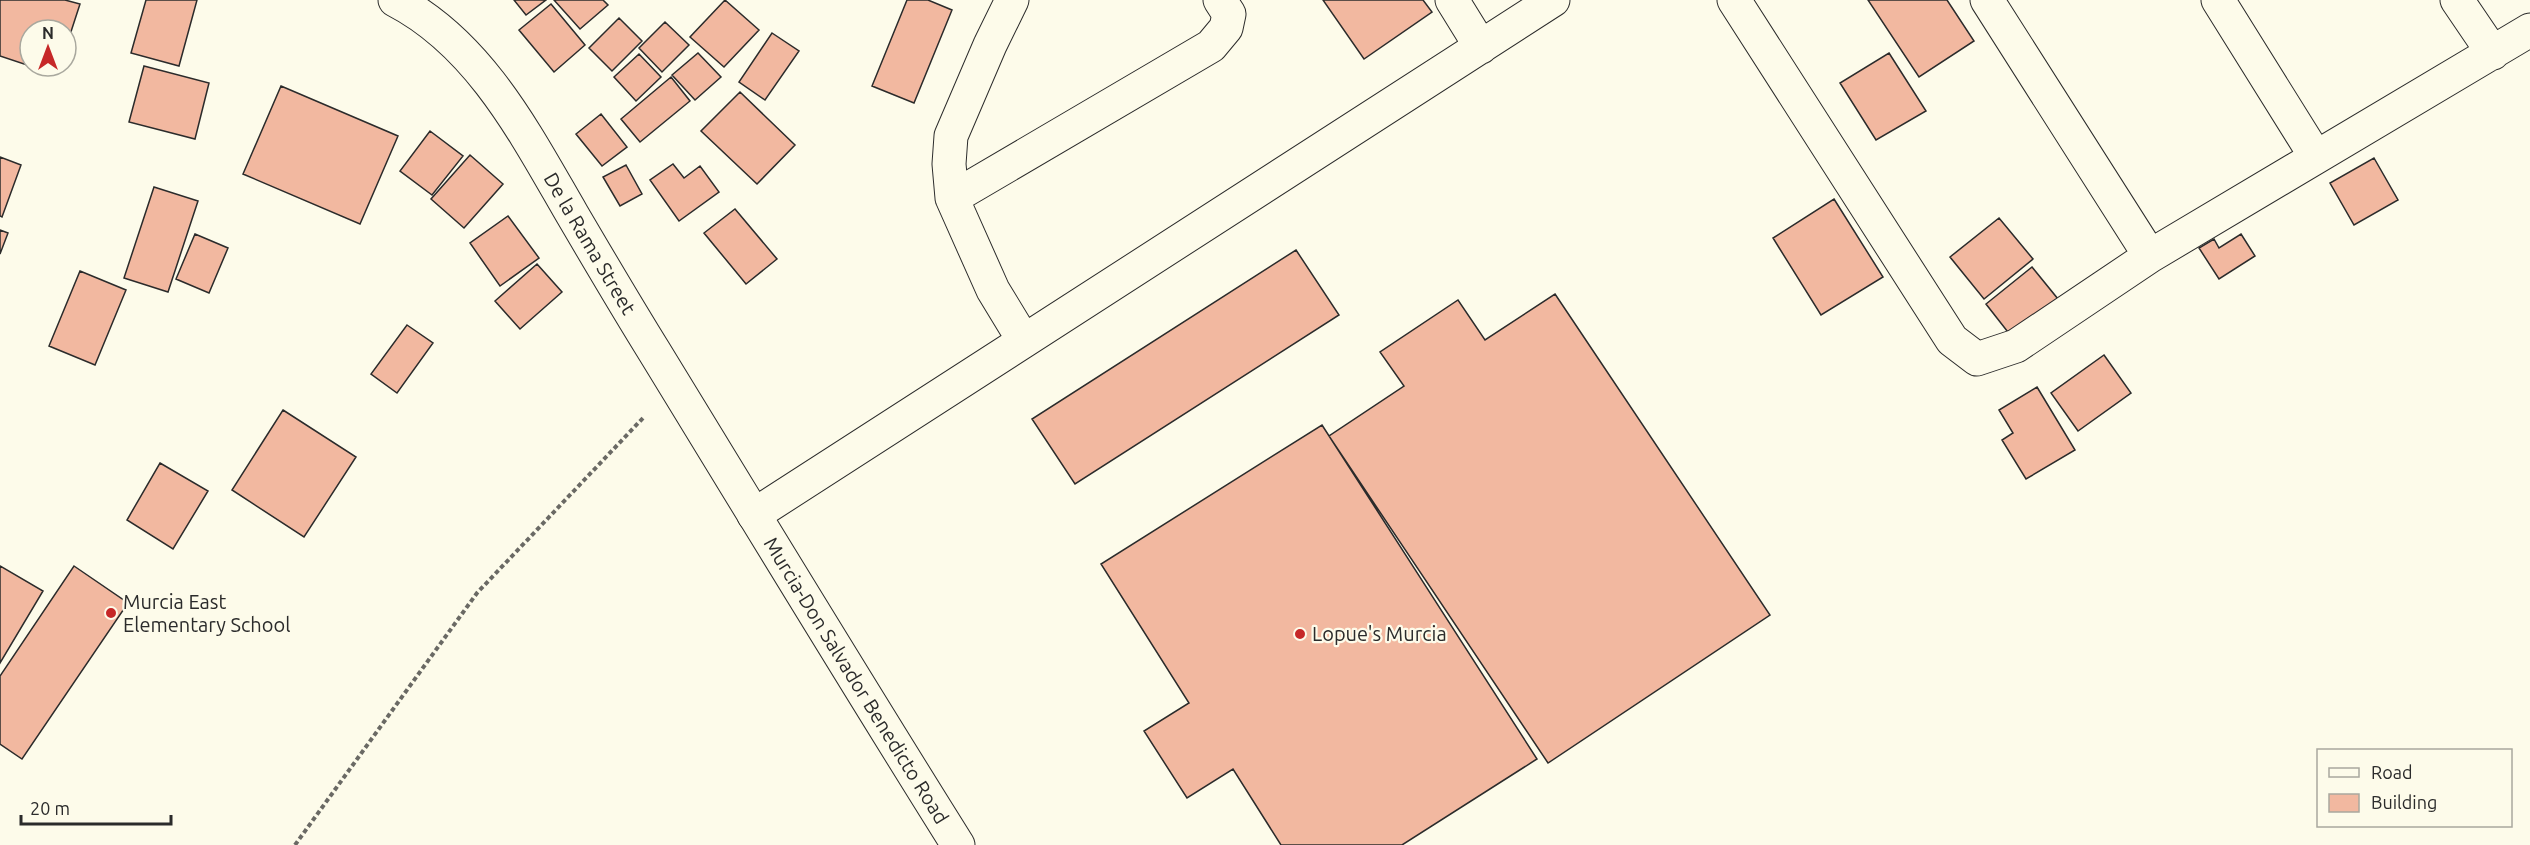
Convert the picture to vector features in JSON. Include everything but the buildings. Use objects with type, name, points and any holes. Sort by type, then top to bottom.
[{"type":"main road","points":[[1012,0],[951,136],[949,164],[952,198],[993,290],[1024,341]]},
{"type":"main road","points":[[952,198],[1211,46],[1226,28],[1229,14],[1220,0]]},
{"type":"main road","points":[[1452,0],[1481,47]]},
{"type":"main road","points":[[754,515],[1553,0]]},
{"type":"main road","points":[[1734,0],[1952,340],[1977,359],[2016,346],[2151,256],[2530,30]]},
{"type":"main road","points":[[1987,0],[2151,256]]},
{"type":"main road","points":[[2218,0],[2316,157]]},
{"type":"main road","points":[[2457,0],[2493,52]]},
{"type":"main road","name":"De la Rama Street","points":[[406,3],[454,43],[489,80],[518,121],[754,515]]},
{"type":"main road","name":"Murcia-Don Salvador Benedicto Road","points":[[754,515],[958,845]]},
{"type":"path","points":[[295,845],[477,593],[675,385]]},
{"type":"place","name":"Murcia East Elementary School","points":[[111,613]]},
{"type":"place","name":"Lopue's Murcia","points":[[1300,634]]}]
